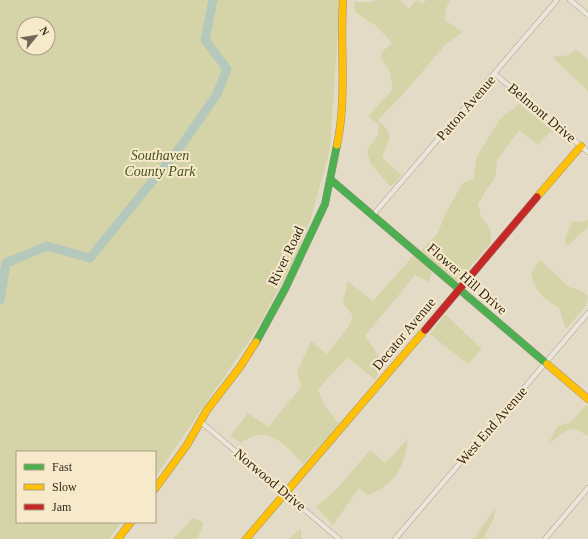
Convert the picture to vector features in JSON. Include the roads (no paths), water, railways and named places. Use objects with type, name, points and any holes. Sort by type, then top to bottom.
[{"type":"street","name":"River Road","points":[[156,488],[187,445],[201,422],[206,410],[240,367],[285,289],[325,204],[342,122],[341,38],[343,0]]},
{"type":"street","name":"Patton Avenue","points":[[373,215],[557,0]]},
{"type":"street","points":[[570,0],[588,15]]},
{"type":"street","name":"Belmont Drive","points":[[495,74],[588,152]]},
{"type":"street","name":"Decator Avenue","points":[[246,539],[581,146]]},
{"type":"street","name":"Flower Hill Drive","points":[[330,179],[588,399]]},
{"type":"street","name":"West End Avenue","points":[[395,539],[588,313]]},
{"type":"street","name":"Norwood Drive","points":[[201,422],[340,539]]},
{"type":"street","points":[[544,539],[588,488]]},
{"type":"street","points":[[118,539],[130,523]]},
{"type":"waterway","points":[[0,300],[6,263],[47,246],[90,258],[181,146],[217,94],[227,69],[205,40],[213,0]]},
{"type":"park label","name":"Southaven County Park","points":[[160,164]]}]
